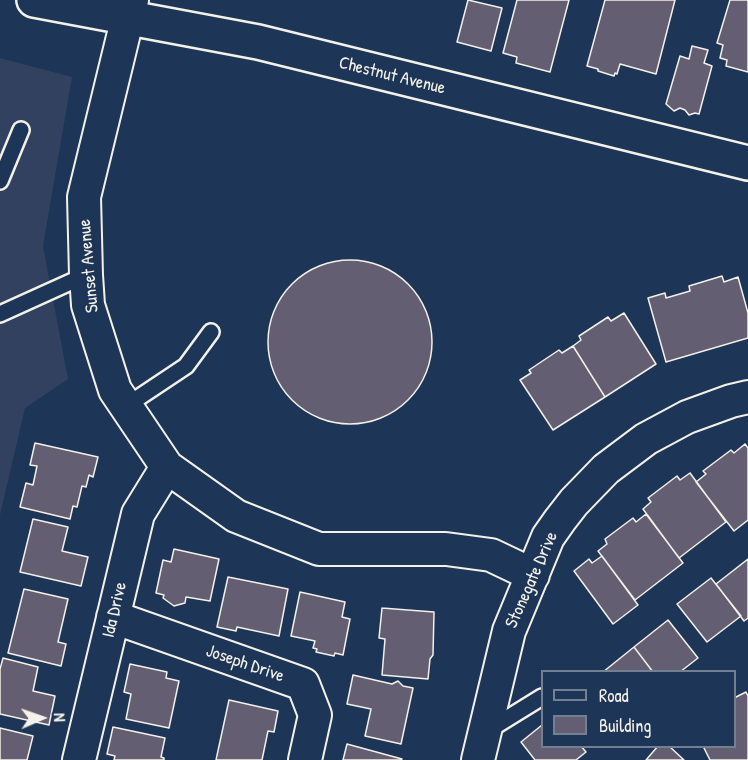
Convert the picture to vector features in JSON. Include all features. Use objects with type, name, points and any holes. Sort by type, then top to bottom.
[{"type":"main road","name":"Chestnut Avenue","points":[[34,0],[129,9],[748,163]]},
{"type":"street","name":"Sunset Avenue","points":[[129,9],[84,197],[88,305],[115,390],[167,466],[236,516],[319,549],[446,549],[491,555],[533,576]]},
{"type":"street","name":"Stonegate Drive","points":[[481,746],[509,631],[548,537],[560,520],[588,486],[646,439],[687,417],[748,397]]},
{"type":"street","name":"Ida Drive","points":[[79,760],[138,514],[167,466]]},
{"type":"street","name":"Joseph Drive","points":[[113,617],[303,684],[315,715],[305,760]]},
{"type":"lane","points":[[0,181],[21,130]]},
{"type":"lane","points":[[0,314],[86,275]]},
{"type":"lane","points":[[126,406],[186,366],[211,332]]},
{"type":"lane","points":[[481,746],[541,699]]},
{"type":"shaded area","points":[[0,58],[72,77],[43,246],[68,379],[25,408],[0,515]]},
{"type":"building","points":[[468,0],[502,8],[491,51],[457,42]]},
{"type":"building","points":[[517,0],[569,0],[550,72],[516,63],[517,57],[503,53]]},
{"type":"building","points":[[605,0],[675,0],[656,74],[620,64],[614,76],[587,66]]},
{"type":"building","points":[[730,0],[748,0],[748,72],[726,66],[727,60],[720,58],[723,45],[717,43]]},
{"type":"building","points":[[692,46],[708,50],[704,63],[712,66],[699,114],[689,115],[680,108],[674,111],[666,104],[680,56],[689,59]]},
{"type":"building","points":[[350,260],[381,267],[408,284],[425,311],[432,342],[425,373],[408,400],[381,417],[350,424],[319,417],[292,400],[275,373],[268,342],[275,311],[292,284],[319,267]]},
{"type":"building","points":[[722,276],[724,282],[738,277],[748,313],[748,338],[666,362],[648,298],[665,293],[666,298],[690,291],[689,286]]},
{"type":"building","points":[[624,313],[656,364],[605,397],[573,346],[581,340],[579,336],[608,317],[611,321]]},
{"type":"building","points":[[573,346],[605,397],[553,430],[520,380],[531,373],[529,370],[559,350],[562,353]]},
{"type":"building","points":[[35,443],[98,457],[93,477],[89,475],[86,487],[82,486],[77,507],[73,506],[70,519],[20,507],[26,483],[33,485],[37,466],[30,465]]},
{"type":"building","points":[[745,444],[748,448],[748,520],[734,531],[696,482],[706,474],[703,471],[731,450],[734,453]]},
{"type":"building","points":[[690,473],[726,522],[679,558],[643,509],[651,502],[648,498],[677,476],[680,480]]},
{"type":"building","points":[[646,514],[683,563],[635,600],[598,551],[607,544],[605,539],[633,518],[636,522]]},
{"type":"building","points":[[33,519],[68,527],[62,551],[88,557],[81,586],[20,572]]},
{"type":"building","points":[[174,549],[219,559],[210,601],[186,597],[185,603],[174,606],[163,598],[164,595],[156,593],[163,560],[171,562]]},
{"type":"building","points":[[602,556],[638,605],[613,624],[574,571],[589,559],[592,563]]},
{"type":"building","points":[[748,559],[748,618],[744,621],[716,584]]},
{"type":"building","points":[[228,577],[288,589],[279,636],[237,627],[236,631],[217,627]]},
{"type":"building","points":[[711,578],[741,616],[707,642],[677,604]]},
{"type":"building","points":[[24,589],[68,599],[58,642],[66,644],[61,666],[8,653]]},
{"type":"building","points":[[300,592],[345,602],[342,617],[350,619],[343,655],[335,653],[334,656],[316,652],[317,649],[313,648],[315,641],[291,636]]},
{"type":"building","points":[[382,608],[434,612],[433,655],[430,659],[428,679],[382,675],[385,639],[379,638]]},
{"type":"building","points":[[668,620],[698,658],[683,670],[651,670],[634,647]]},
{"type":"building","points":[[634,647],[651,670],[605,670]]},
{"type":"building","points":[[3,658],[38,667],[33,691],[55,696],[49,725],[0,714],[0,669]]},
{"type":"building","points":[[130,664],[167,672],[166,678],[179,681],[169,728],[126,719],[131,694],[124,692]]},
{"type":"building","points":[[353,675],[392,684],[398,681],[403,686],[413,688],[401,744],[365,736],[371,709],[347,704]]},
{"type":"building","points":[[746,692],[748,696],[748,760],[710,760],[704,748],[736,748],[736,697]]},
{"type":"building","points":[[229,700],[278,711],[274,732],[268,731],[262,760],[216,760]]},
{"type":"building","points":[[541,726],[541,748],[583,748],[586,752],[576,760],[535,760],[521,742]]},
{"type":"building","points":[[113,727],[165,738],[161,757],[164,760],[114,760],[115,756],[107,754]]},
{"type":"building","points":[[0,728],[33,736],[27,760],[0,760]]},
{"type":"building","points":[[347,744],[402,759],[343,760]]},
{"type":"building","points":[[656,748],[671,748],[684,760],[646,760]]}]
